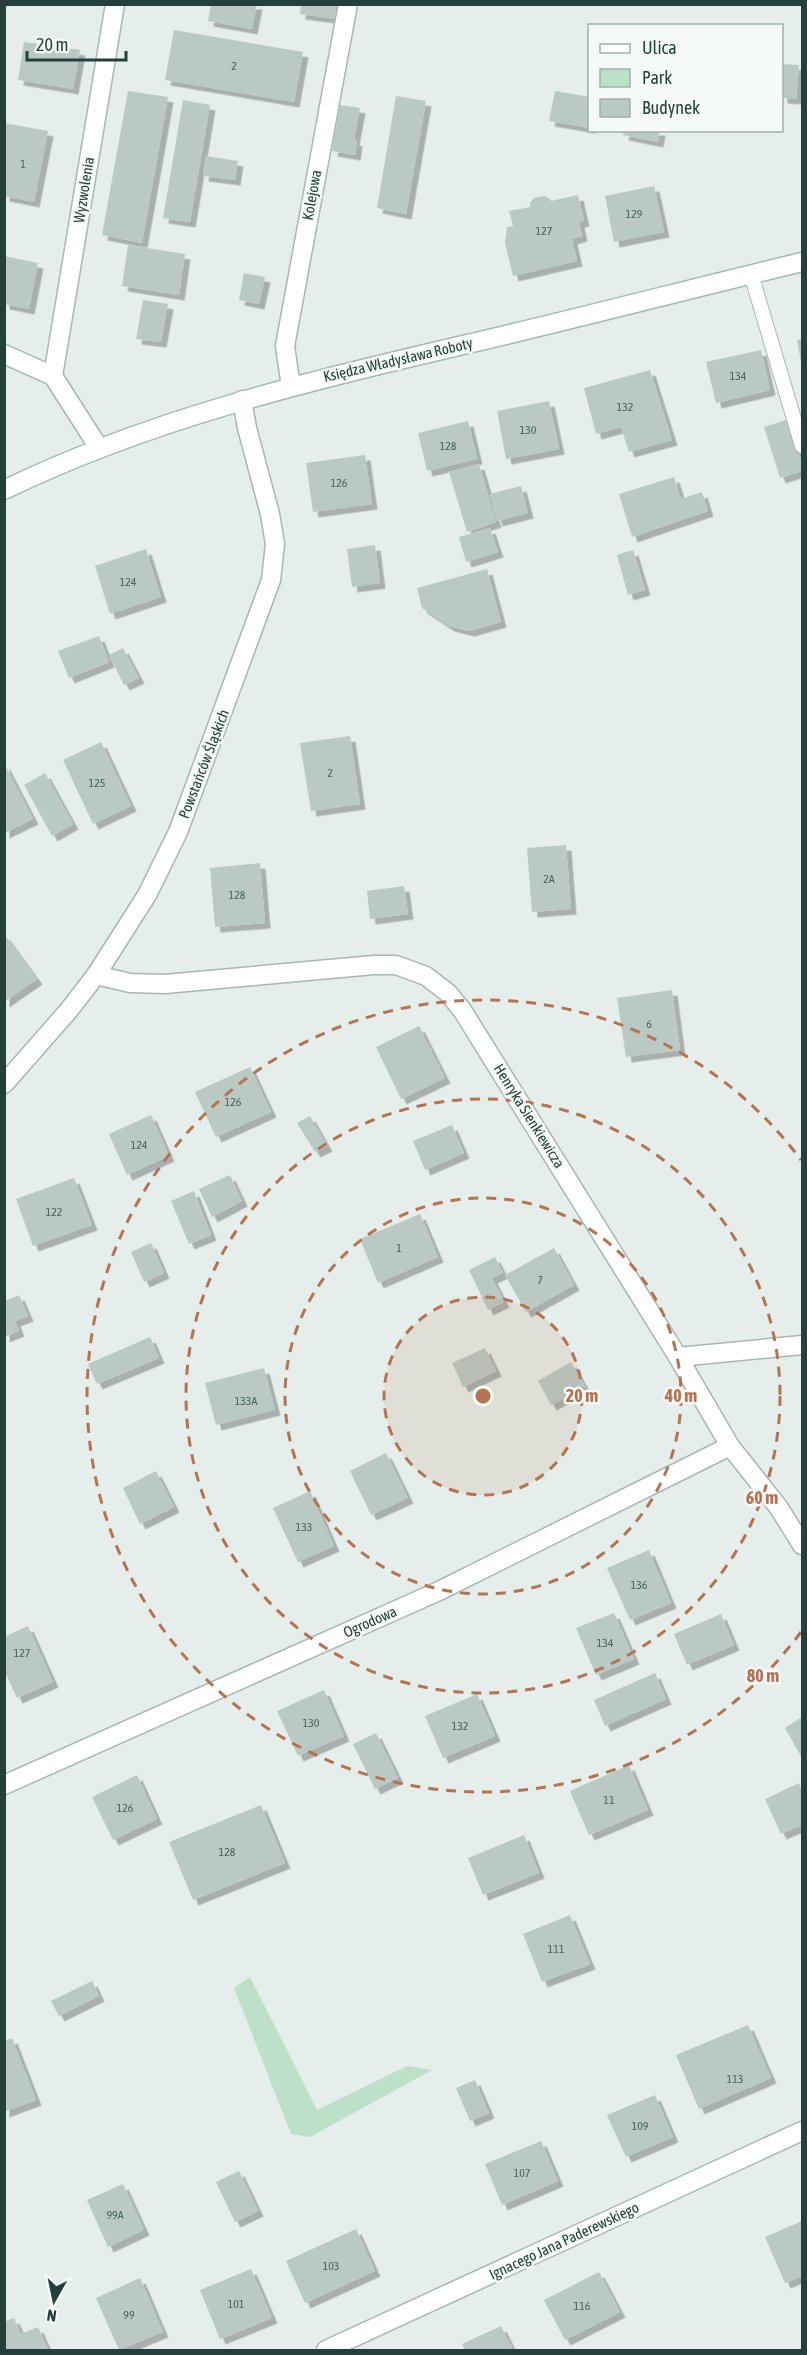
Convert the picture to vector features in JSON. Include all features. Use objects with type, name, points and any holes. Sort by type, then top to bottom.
[{"type":"street","name":"Wyzwolenia","points":[[53,376],[116,4]]},
{"type":"street","name":"Kolejowa","points":[[291,387],[285,345],[348,4]]},
{"type":"street","name":"Księdza Władysława Roboty","points":[[4,490],[99,448],[152,428],[242,400],[802,262]]},
{"type":"street","points":[[4,354],[53,376],[99,448]]},
{"type":"street","name":"Powstańców Śląskich","points":[[4,1084],[69,1010],[96,975],[147,895],[178,832],[271,580],[275,544],[270,514],[247,428],[242,400]]},
{"type":"street","name":"Henryka Sienkiewicza","points":[[96,975],[130,983],[165,984],[374,965],[396,965],[426,976],[448,993],[462,1010],[678,1357],[730,1446],[779,1508],[802,1545]]},
{"type":"street","points":[[678,1357],[802,1345]]},
{"type":"street","name":"Ogrodowa","points":[[4,1785],[439,1591],[730,1446]]},
{"type":"street","name":"Ignacego Jana Paderewskiego","points":[[326,2350],[802,2131]]},
{"type":"lane","points":[[751,274],[802,446]]},
{"type":"green space","points":[[250,1977],[317,2110],[407,2066],[432,2070],[310,2137],[291,2134],[234,1988]]},
{"type":"building","points":[[211,4],[257,4],[252,29],[208,21]]},
{"type":"building","points":[[301,4],[339,4],[337,19],[300,14]]},
{"type":"building","points":[[174,30],[303,52],[294,102],[165,80]]},
{"type":"building","points":[[24,42],[80,50],[73,89],[18,80]]},
{"type":"building","points":[[783,64],[799,65],[796,99],[783,98]]},
{"type":"building","points":[[128,91],[168,97],[142,243],[102,235]]},
{"type":"building","points":[[555,91],[588,97],[588,128],[549,121]]},
{"type":"building","points":[[396,96],[426,101],[406,214],[377,208]]},
{"type":"building","points":[[183,100],[210,105],[190,222],[163,218]]},
{"type":"building","points":[[340,105],[360,108],[354,140],[357,141],[355,155],[332,151]]},
{"type":"building","points":[[4,123],[48,131],[34,202],[4,196]]},
{"type":"building","points":[[624,132],[660,132],[658,142],[623,135]]},
{"type":"building","points":[[206,156],[238,161],[235,180],[203,176]]},
{"type":"building","points":[[654,186],[664,232],[614,242],[605,196]]},
{"type":"building","points":[[578,195],[584,221],[579,222],[582,236],[572,239],[577,261],[513,276],[505,243],[507,227],[513,226],[509,211],[530,207],[534,198],[544,196],[551,201]]},
{"type":"building","points":[[128,245],[185,254],[179,295],[122,286]]},
{"type":"building","points":[[4,256],[38,263],[29,309],[4,304]]},
{"type":"building","points":[[244,273],[265,277],[259,304],[239,300]]},
{"type":"building","points":[[143,300],[168,304],[161,342],[136,339]]},
{"type":"building","points":[[802,339],[802,362],[801,362],[797,340]]},
{"type":"building","points":[[761,350],[770,390],[716,403],[706,362]]},
{"type":"building","points":[[650,370],[672,440],[629,452],[621,427],[596,434],[584,388]]},
{"type":"building","points":[[549,401],[559,449],[506,459],[497,411]]},
{"type":"building","points":[[789,419],[802,471],[780,478],[764,427]]},
{"type":"building","points":[[468,421],[477,459],[427,471],[418,433]]},
{"type":"building","points":[[365,455],[372,504],[313,512],[306,463]]},
{"type":"building","points":[[479,464],[496,522],[467,532],[449,472]]},
{"type":"building","points":[[674,477],[681,499],[702,492],[708,511],[632,537],[619,494]]},
{"type":"building","points":[[521,486],[528,513],[497,521],[490,494]]},
{"type":"building","points":[[490,528],[498,552],[466,562],[459,537]]},
{"type":"building","points":[[375,545],[380,583],[352,587],[347,549]]},
{"type":"building","points":[[146,549],[161,597],[110,614],[95,566]]},
{"type":"building","points":[[633,550],[645,590],[628,595],[617,555]]},
{"type":"building","points":[[487,569],[501,622],[469,631],[449,626],[422,608],[417,588]]},
{"type":"building","points":[[99,636],[109,662],[69,678],[58,651]]},
{"type":"building","points":[[123,648],[139,678],[124,685],[109,655]]},
{"type":"building","points":[[350,736],[360,804],[311,811],[300,743]]},
{"type":"building","points":[[101,742],[131,806],[93,824],[63,760]]},
{"type":"building","points":[[4,763],[33,819],[4,833]]},
{"type":"building","points":[[45,773],[73,824],[52,836],[24,785]]},
{"type":"building","points":[[566,845],[571,909],[532,912],[527,848]]},
{"type":"building","points":[[260,863],[265,923],[215,927],[210,868]]},
{"type":"building","points":[[404,886],[408,914],[370,919],[367,891]]},
{"type":"building","points":[[4,934],[37,979],[4,1002]]},
{"type":"building","points":[[672,990],[680,1050],[626,1057],[617,998]]},
{"type":"building","points":[[419,1026],[445,1078],[401,1099],[376,1047]]},
{"type":"building","points":[[250,1067],[271,1112],[216,1137],[195,1092]]},
{"type":"building","points":[[151,1115],[169,1156],[127,1175],[109,1134]]},
{"type":"building","points":[[310,1116],[327,1146],[315,1152],[297,1123]]},
{"type":"building","points":[[452,1125],[464,1153],[425,1170],[413,1141]]},
{"type":"building","points":[[230,1175],[242,1201],[212,1217],[199,1189]]},
{"type":"building","points":[[74,1178],[92,1225],[33,1246],[16,1199]]},
{"type":"building","points":[[194,1191],[211,1235],[189,1244],[171,1201]]},
{"type":"building","points":[[420,1214],[438,1257],[378,1283],[360,1239]]},
{"type":"building","points":[[151,1243],[164,1273],[144,1282],[131,1252]]},
{"type":"building","points":[[554,1248],[574,1285],[526,1312],[505,1275]]},
{"type":"building","points":[[495,1257],[503,1273],[492,1278],[504,1302],[488,1310],[469,1270]]},
{"type":"building","points":[[19,1295],[28,1316],[15,1321],[19,1331],[4,1337],[4,1301]]},
{"type":"building","points":[[150,1337],[159,1358],[97,1384],[88,1364]]},
{"type":"building","points":[[485,1348],[496,1371],[463,1387],[452,1363]]},
{"type":"building","points":[[571,1362],[585,1387],[551,1405],[538,1381]]},
{"type":"building","points":[[264,1368],[275,1410],[216,1425],[205,1383]]},
{"type":"building","points":[[386,1453],[408,1498],[371,1515],[350,1471]]},
{"type":"building","points":[[156,1471],[174,1507],[140,1524],[123,1488]]},
{"type":"building","points":[[310,1491],[334,1546],[298,1562],[273,1508]]},
{"type":"building","points":[[649,1550],[671,1603],[630,1620],[607,1568]]},
{"type":"building","points":[[614,1613],[634,1659],[596,1675],[576,1628]]},
{"type":"building","points":[[721,1614],[734,1645],[687,1665],[674,1634]]},
{"type":"building","points":[[28,1626],[53,1682],[17,1698],[4,1670],[4,1637]]},
{"type":"building","points":[[655,1673],[666,1699],[605,1726],[594,1700]]},
{"type":"building","points":[[324,1690],[344,1736],[298,1756],[277,1711]]},
{"type":"building","points":[[477,1694],[495,1736],[443,1758],[425,1716]]},
{"type":"building","points":[[802,1717],[802,1758],[785,1728]]},
{"type":"building","points":[[376,1733],[398,1778],[375,1789],[353,1744]]},
{"type":"building","points":[[629,1765],[648,1810],[589,1835],[570,1791]]},
{"type":"building","points":[[137,1775],[157,1819],[113,1840],[92,1797]]},
{"type":"building","points":[[799,1783],[802,1791],[802,1825],[781,1834],[765,1799]]},
{"type":"building","points":[[261,1805],[285,1863],[193,1900],[169,1842]]},
{"type":"building","points":[[524,1835],[539,1873],[483,1895],[468,1858]]},
{"type":"building","points":[[570,1915],[590,1964],[542,1982],[523,1934]]},
{"type":"building","points":[[92,1981],[99,1996],[59,2016],[51,2001]]},
{"type":"building","points":[[748,2025],[771,2078],[699,2109],[676,2055]]},
{"type":"building","points":[[12,2038],[36,2100],[4,2112],[4,2041]]},
{"type":"building","points":[[475,2080],[489,2113],[470,2121],[456,2088]]},
{"type":"building","points":[[655,2095],[673,2137],[626,2157],[607,2115]]},
{"type":"building","points":[[541,2141],[558,2181],[502,2205],[485,2164]]},
{"type":"building","points":[[239,2171],[258,2211],[235,2222],[216,2182]]},
{"type":"building","points":[[123,2184],[144,2230],[108,2247],[87,2200]]},
{"type":"building","points":[[802,2221],[802,2276],[785,2283],[765,2237]]},
{"type":"building","points":[[356,2229],[375,2271],[305,2303],[286,2261]]},
{"type":"building","points":[[251,2269],[272,2318],[220,2339],[200,2290]]},
{"type":"building","points":[[599,2272],[620,2312],[565,2340],[544,2300]]},
{"type":"building","points":[[140,2278],[163,2332],[119,2350],[96,2298]]},
{"type":"building","points":[[14,2318],[21,2334],[38,2327],[48,2350],[4,2350],[4,2322]]},
{"type":"building","points":[[501,2326],[513,2350],[465,2350],[462,2344]]}]
